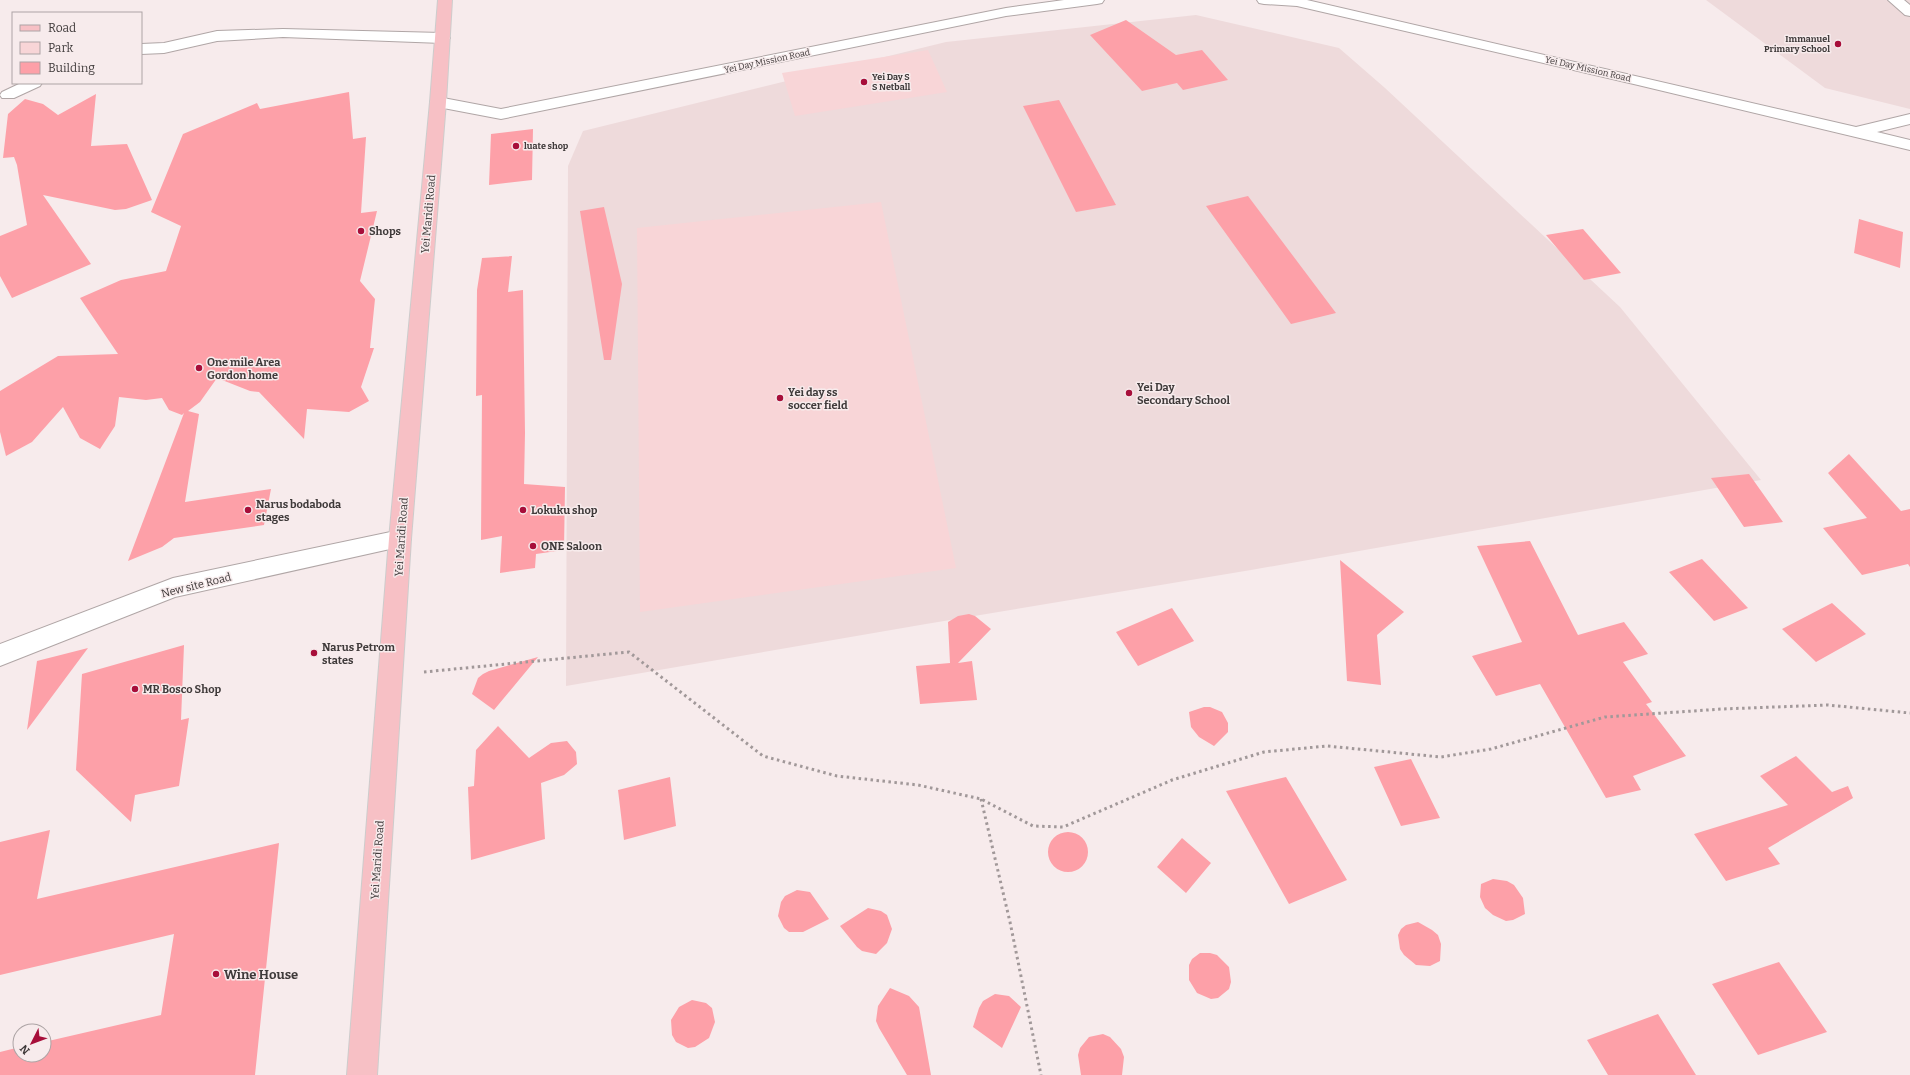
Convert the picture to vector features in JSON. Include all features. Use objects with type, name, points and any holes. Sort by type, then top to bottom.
[{"type":"main road","name":"Yei Maridi Road","points":[[362,1075],[400,539],[438,102],[444,0]]},
{"type":"street","name":"Yei Day Mission Road","points":[[438,102],[501,114],[587,98],[1006,12],[1097,0]]},
{"type":"street","name":"Yei Day Mission Road","points":[[1264,0],[1305,4],[1910,145]]},
{"type":"street","points":[[1895,0],[1910,12]]},
{"type":"street","points":[[142,49],[164,48],[217,36],[283,33],[442,38]]},
{"type":"street","points":[[8,95],[32,84]]},
{"type":"street","points":[[1856,132],[1910,119]]},
{"type":"street","name":"New site Road","points":[[0,655],[174,588],[400,539]]},
{"type":"path","points":[[391,676],[629,652],[763,756],[837,776],[918,785],[981,799],[1033,826],[1062,827],[1172,780],[1264,752],[1327,746],[1441,757],[1491,749],[1605,717],[1722,709],[1828,705],[1910,713]]},
{"type":"path","points":[[981,799],[1010,922],[1041,1075]]},
{"type":"shaded area","name":"Immanuel Primary School","points":[[1706,0],[1910,0],[1910,109],[1825,88]]},
{"type":"shaded area","name":"Yei Day Secondary School","points":[[1196,15],[1339,48],[1385,88],[1620,307],[1761,480],[1251,570],[566,686],[568,166],[583,131],[946,42]]},
{"type":"green space","name":"Yei Day S S Netball","points":[[928,50],[947,92],[795,116],[782,73]]},
{"type":"green space","name":"Yei day ss soccer field","points":[[881,202],[956,568],[640,612],[637,228]]},
{"type":"building","points":[[1126,20],[1176,55],[1202,50],[1228,80],[1183,90],[1177,83],[1142,91],[1090,35]]},
{"type":"building","points":[[349,92],[353,139],[366,137],[361,213],[377,211],[360,281],[375,299],[370,348],[374,348],[361,387],[369,401],[349,412],[307,409],[304,439],[259,392],[250,391],[217,378],[200,402],[188,411],[199,414],[185,502],[271,489],[264,525],[174,538],[162,547],[128,561],[184,413],[182,415],[169,410],[162,398],[146,400],[119,397],[115,426],[100,449],[80,438],[63,407],[32,442],[6,456],[0,432],[0,391],[58,356],[118,354],[80,298],[121,280],[166,271],[181,226],[151,212],[183,134],[257,103],[260,109]]},
{"type":"building","points":[[96,94],[91,146],[127,144],[152,200],[126,209],[115,210],[43,195],[91,264],[12,298],[0,276],[0,236],[27,225],[17,165],[14,157],[3,158],[8,114],[25,99],[43,104],[58,115]]},
{"type":"building","points":[[1059,100],[1116,205],[1076,212],[1023,106]]},
{"type":"building","name":"luate shop","points":[[533,129],[532,180],[489,185],[491,134]]},
{"type":"building","points":[[1248,196],[1336,313],[1291,324],[1206,206]]},
{"type":"building","points":[[604,207],[622,284],[611,360],[604,360],[580,211]]},
{"type":"building","points":[[1859,219],[1903,232],[1900,268],[1854,253]]},
{"type":"building","points":[[1583,229],[1621,273],[1584,280],[1546,235]]},
{"type":"building","points":[[512,256],[508,292],[523,290],[525,433],[524,484],[565,487],[564,550],[536,554],[535,568],[500,573],[502,536],[481,540],[482,395],[476,396],[477,290],[482,258]]},
{"type":"building","points":[[1849,454],[1901,511],[1910,509],[1910,567],[1908,564],[1862,575],[1823,528],[1867,518],[1828,473]]},
{"type":"building","points":[[1749,474],[1783,522],[1744,527],[1711,478]]},
{"type":"building","points":[[1530,541],[1578,635],[1624,622],[1648,654],[1623,662],[1652,702],[1646,704],[1686,756],[1633,776],[1641,790],[1606,798],[1540,684],[1496,696],[1472,656],[1522,642],[1477,546]]},
{"type":"building","points":[[1702,559],[1748,608],[1714,621],[1669,572]]},
{"type":"building","points":[[1340,560],[1404,612],[1377,635],[1381,685],[1347,681]]},
{"type":"building","points":[[1832,603],[1866,634],[1816,662],[1782,629]]},
{"type":"building","points":[[1172,608],[1194,641],[1138,666],[1116,632]]},
{"type":"building","points":[[969,614],[975,616],[991,629],[958,663],[972,661],[977,700],[920,704],[916,666],[950,663],[948,622],[958,616]]},
{"type":"building","points":[[184,645],[181,720],[189,718],[179,786],[135,795],[131,822],[76,770],[82,674]]},
{"type":"building","points":[[88,648],[27,730],[37,661]]},
{"type":"building","points":[[538,657],[494,710],[472,694],[478,678],[483,674]]},
{"type":"building","points":[[1204,707],[1210,707],[1222,712],[1228,723],[1228,732],[1214,746],[1199,737],[1191,727],[1189,712]]},
{"type":"building","points":[[498,726],[529,758],[551,743],[567,741],[576,752],[577,764],[564,775],[541,783],[545,839],[471,860],[468,787],[474,786],[476,750]]},
{"type":"building","points":[[1796,756],[1832,792],[1848,786],[1853,798],[1768,848],[1780,864],[1726,881],[1694,834],[1788,805],[1760,776]]},
{"type":"building","points":[[1411,759],[1440,818],[1401,826],[1374,767]]},
{"type":"building","points":[[670,777],[676,826],[624,840],[618,790]]},
{"type":"building","points":[[1286,777],[1347,880],[1289,904],[1226,791]]},
{"type":"building","points":[[50,830],[37,899],[279,843],[255,1075],[0,1075],[0,1052],[12,1049],[12,1063],[52,1063],[52,1040],[161,1015],[174,934],[0,975],[0,842]]},
{"type":"building","points":[[1072,832],[1079,835],[1085,841],[1088,852],[1087,860],[1079,869],[1072,872],[1064,872],[1057,869],[1049,860],[1048,848],[1051,841],[1060,833]]},
{"type":"building","points":[[1182,838],[1211,863],[1186,893],[1157,867]]},
{"type":"building","points":[[1493,879],[1507,881],[1514,885],[1523,898],[1525,914],[1513,920],[1506,921],[1493,915],[1485,908],[1480,897],[1481,884]]},
{"type":"building","points":[[797,890],[810,892],[829,919],[803,932],[789,932],[784,928],[778,916],[781,902],[785,896]]},
{"type":"building","points":[[868,908],[881,911],[887,915],[892,929],[887,943],[876,954],[862,951],[840,926]]},
{"type":"building","points":[[1418,922],[1438,935],[1441,944],[1440,961],[1430,966],[1416,965],[1404,955],[1400,949],[1398,935],[1401,929],[1406,925]]},
{"type":"building","points":[[1200,953],[1217,955],[1229,967],[1231,982],[1229,989],[1218,998],[1211,999],[1197,993],[1189,980],[1189,965],[1192,959]]},
{"type":"building","points":[[1779,962],[1827,1032],[1758,1055],[1712,984]]},
{"type":"building","points":[[890,988],[909,996],[919,1007],[931,1075],[907,1075],[879,1028],[876,1021],[878,1006]]},
{"type":"building","points":[[995,994],[1009,996],[1021,1007],[1002,1048],[973,1027],[979,1008],[983,1001]]},
{"type":"building","points":[[692,1000],[706,1003],[712,1008],[715,1022],[709,1038],[695,1047],[688,1048],[676,1042],[672,1035],[671,1020],[679,1007]]},
{"type":"building","points":[[1658,1014],[1696,1075],[1608,1075],[1587,1040]]},
{"type":"building","points":[[1103,1034],[1110,1037],[1121,1049],[1124,1057],[1122,1075],[1081,1075],[1078,1055],[1080,1048],[1089,1037]]},
{"type":"place","name":"Immanuel Primary School","points":[[1838,44]]},
{"type":"place","name":"Yei Day S S Netball","points":[[864,82]]},
{"type":"place","name":"luate shop","points":[[516,146]]},
{"type":"place","name":"Shops","points":[[361,231]]},
{"type":"place","name":"One mile Area Gordon home","points":[[199,368]]},
{"type":"place","name":"Yei Day Secondary School","points":[[1129,393]]},
{"type":"place","name":"Yei day ss soccer field","points":[[780,398]]},
{"type":"place","name":"Narus bodaboda stages","points":[[248,510]]},
{"type":"place","name":"Lokuku shop","points":[[523,510]]},
{"type":"place","name":"ONE Saloon","points":[[533,546]]},
{"type":"place","name":"Narus Petrom states","points":[[314,653]]},
{"type":"place","name":"MR Bosco Shop","points":[[135,689]]},
{"type":"place","name":"Wine House","points":[[216,974]]}]
